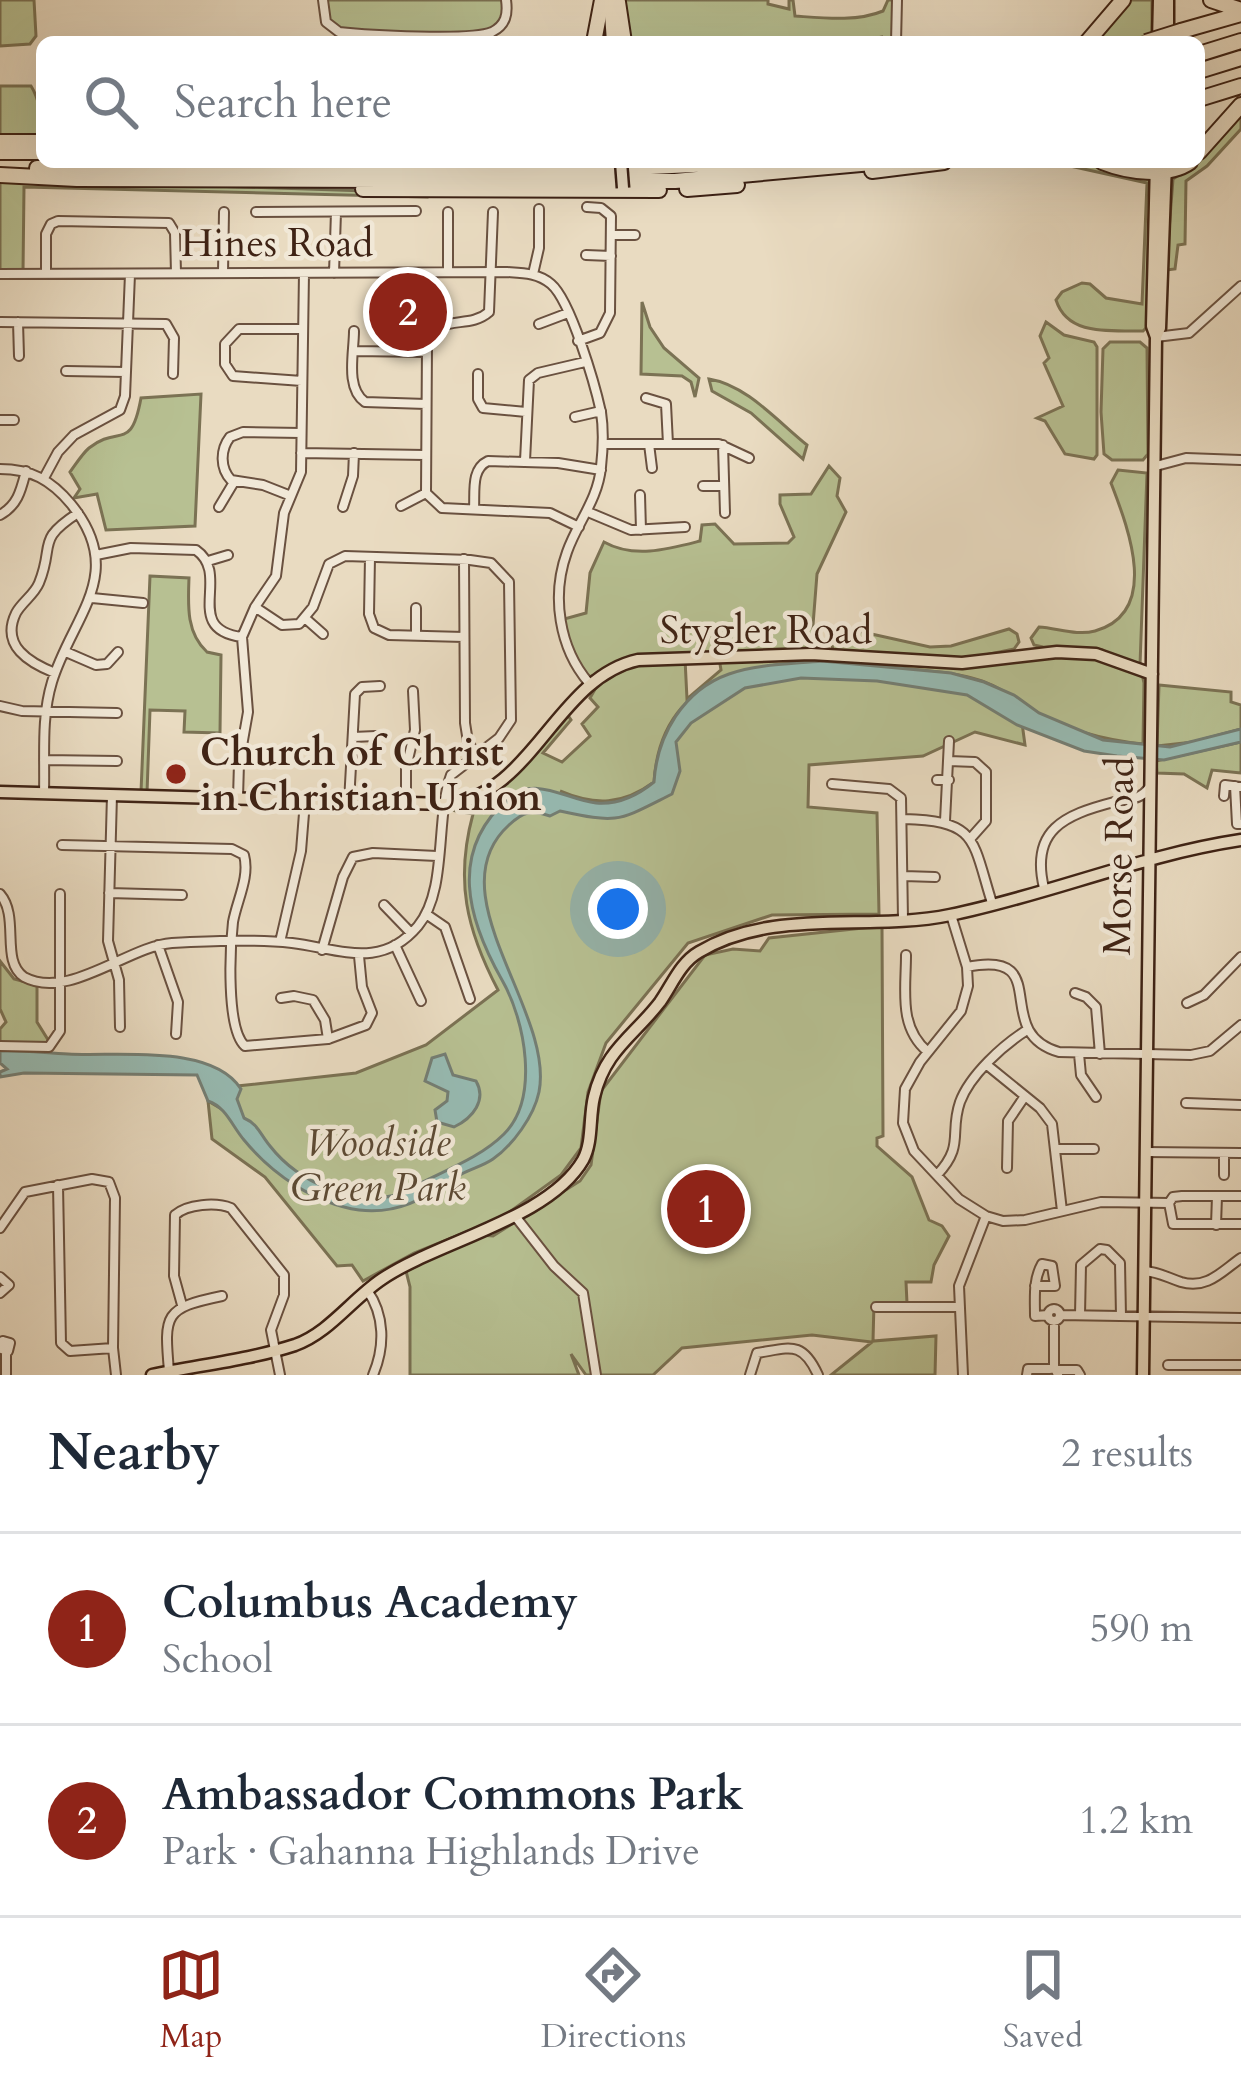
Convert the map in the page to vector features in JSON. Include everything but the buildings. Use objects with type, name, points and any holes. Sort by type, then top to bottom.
[{"type":"highway","points":[[597,36],[612,0]]},
{"type":"highway","points":[[612,0],[617,36]]},
{"type":"highway","points":[[1092,36],[1123,0]]},
{"type":"highway","points":[[1210,0],[1237,13]]},
{"type":"highway","points":[[1165,36],[1237,13]]},
{"type":"highway","points":[[1205,53],[1241,41]]},
{"type":"highway","points":[[1205,68],[1241,58]]},
{"type":"highway","points":[[1205,97],[1241,86]]},
{"type":"highway","points":[[1205,145],[1241,105]]},
{"type":"highway","points":[[0,142],[36,142]]},
{"type":"highway","points":[[0,152],[36,152]]},
{"type":"highway","points":[[0,171],[642,168]]},
{"type":"highway","points":[[238,180],[675,181],[818,168]]},
{"type":"highway","points":[[0,171],[391,190],[623,190],[747,184],[890,168]]},
{"type":"main road","points":[[1158,36],[1159,0]]},
{"type":"main road","points":[[1168,0],[1168,36]]},
{"type":"main road","points":[[621,168],[623,190]]},
{"type":"main road","name":"Morse Road","points":[[1143,1375],[1161,168]]},
{"type":"main road","name":"Stygler Road","points":[[0,792],[467,801],[494,787],[589,683],[638,660],[797,654],[962,663],[1021,653],[1084,652],[1152,674]]},
{"type":"main road","points":[[152,1375],[218,1368],[293,1345],[323,1329],[398,1269],[515,1216],[570,1176],[585,1158],[593,1100],[608,1061],[697,953],[785,926],[951,915],[1241,839]]},
{"type":"street","points":[[323,0],[326,22],[340,32],[435,35],[488,34],[505,20],[506,0]]},
{"type":"street","points":[[896,36],[897,0]]},
{"type":"street","points":[[578,341],[608,325],[612,235],[608,212],[587,207]]},
{"type":"street","points":[[533,274],[539,248],[539,208]]},
{"type":"street","points":[[256,212],[416,211]]},
{"type":"street","points":[[223,273],[224,212]]},
{"type":"street","points":[[334,273],[336,212]]},
{"type":"street","points":[[448,212],[448,272]]},
{"type":"street","points":[[493,212],[489,312],[475,321],[440,325],[429,338],[426,494],[450,508],[550,512],[579,527]]},
{"type":"street","points":[[46,274],[46,234],[51,224],[169,223],[175,233],[176,273]]},
{"type":"street","points":[[612,235],[635,235]]},
{"type":"street","points":[[586,255],[611,256]]},
{"type":"street","points":[[238,798],[249,685],[242,637],[276,576],[284,513],[301,472],[304,273]]},
{"type":"street","name":"Hines Road","points":[[0,274],[533,274],[552,284],[568,313]]},
{"type":"street","points":[[44,478],[74,434],[120,410],[130,274]]},
{"type":"street","points":[[1156,337],[1189,333],[1241,286]]},
{"type":"street","points":[[539,324],[568,313],[601,411],[601,470],[561,574],[565,648],[589,683]]},
{"type":"street","points":[[0,322],[166,323],[172,329],[173,374]]},
{"type":"street","points":[[19,322],[19,356]]},
{"type":"street","points":[[302,381],[243,380],[228,370],[225,354],[228,338],[239,329],[303,329]]},
{"type":"street","points":[[354,331],[353,388],[358,398],[426,404]]},
{"type":"street","points":[[354,351],[427,352]]},
{"type":"street","points":[[525,461],[531,377],[585,362]]},
{"type":"street","points":[[66,371],[126,372]]},
{"type":"street","points":[[478,374],[478,399],[483,408],[526,412]]},
{"type":"street","points":[[646,398],[666,404],[668,444]]},
{"type":"street","points":[[575,417],[601,411]]},
{"type":"street","points":[[0,420],[14,420]]},
{"type":"street","points":[[291,496],[263,484],[234,482],[226,474],[225,443],[236,434],[301,433]]},
{"type":"street","points":[[604,444],[723,445],[748,458]]},
{"type":"street","points":[[649,444],[652,469]]},
{"type":"street","points":[[723,445],[725,513]]},
{"type":"street","points":[[301,453],[425,454]]},
{"type":"street","points":[[344,507],[353,476],[353,454]]},
{"type":"street","points":[[1156,466],[1186,458],[1241,460]]},
{"type":"street","points":[[474,508],[476,474],[488,461],[601,470]]},
{"type":"street","points":[[0,469],[44,478],[78,513],[96,555],[92,598],[55,674],[46,712],[44,793]]},
{"type":"street","points":[[0,515],[19,497],[26,471]]},
{"type":"street","points":[[220,507],[234,482]]},
{"type":"street","points":[[703,486],[722,486]]},
{"type":"street","points":[[401,506],[426,494]]},
{"type":"street","points":[[640,496],[640,530]]},
{"type":"street","points":[[588,512],[622,528],[686,526]]},
{"type":"street","points":[[55,674],[22,657],[13,646],[11,625],[39,583],[52,532],[78,513]]},
{"type":"street","points":[[96,555],[131,548],[196,550],[208,561],[212,622],[220,631],[242,637]]},
{"type":"street","points":[[208,561],[228,555]]},
{"type":"street","points":[[0,894],[10,912],[4,957],[24,977],[59,980],[89,975],[158,945],[280,942],[359,956],[395,945],[411,933],[427,914],[436,884],[451,776],[504,733],[512,713],[511,590],[491,563],[345,556],[328,564],[306,619],[299,624],[281,625],[255,607]]},
{"type":"street","points":[[370,557],[369,614],[374,628],[381,633],[464,637]]},
{"type":"street","points":[[464,560],[465,723],[476,754]]},
{"type":"street","points":[[92,598],[143,603]]},
{"type":"street","points":[[416,608],[416,635]]},
{"type":"street","points":[[306,619],[322,634]]},
{"type":"street","points":[[66,652],[96,665],[107,664],[118,652]]},
{"type":"street","points":[[349,802],[355,694],[362,687],[380,686]]},
{"type":"street","points":[[406,802],[406,768],[415,730],[413,691]]},
{"type":"street","points":[[0,706],[117,713]]},
{"type":"street","points":[[353,737],[376,736]]},
{"type":"street","points":[[945,821],[949,741]]},
{"type":"street","points":[[44,760],[117,761]]},
{"type":"street","points":[[949,761],[981,763],[986,772],[986,820],[970,839]]},
{"type":"street","points":[[937,780],[949,781]]},
{"type":"street","points":[[832,784],[902,794],[903,919]]},
{"type":"street","points":[[1224,796],[1225,784],[1238,787],[1237,824],[1241,824]]},
{"type":"street","points":[[1044,888],[1040,852],[1051,831],[1105,805],[1134,800],[1150,787]]},
{"type":"street","points":[[112,795],[108,941],[119,980],[120,1027]]},
{"type":"street","points":[[1134,800],[1149,810]]},
{"type":"street","points":[[280,942],[301,850],[305,801]]},
{"type":"street","points":[[904,819],[945,821],[959,827],[970,839],[992,903]]},
{"type":"street","points":[[62,844],[232,849],[244,855],[246,872],[232,943],[233,1014],[241,1044],[328,1039],[361,1028],[372,1017],[359,956]]},
{"type":"street","points":[[322,950],[353,857],[373,853],[437,856]]},
{"type":"street","points":[[904,876],[935,877]]},
{"type":"street","points":[[109,893],[182,895]]},
{"type":"street","points":[[0,1046],[49,1047],[60,1031],[60,894]]},
{"type":"street","points":[[384,905],[411,933]]},
{"type":"street","points":[[427,914],[445,927],[470,999]]},
{"type":"street","points":[[951,915],[967,967],[965,1001],[905,1089],[902,1120],[914,1151],[959,1199],[986,1216],[1025,1220],[1101,1202],[1169,1203]]},
{"type":"street","points":[[158,945],[178,1002],[176,1034]]},
{"type":"street","points":[[395,945],[421,1000]]},
{"type":"street","points":[[906,955],[908,1027],[928,1052]]},
{"type":"street","points":[[1187,1003],[1204,995],[1241,957]]},
{"type":"street","points":[[967,967],[999,962],[1012,970],[1020,984],[1020,1011],[1027,1030],[1049,1049],[1079,1054],[1210,1051],[1241,1025]]},
{"type":"street","points":[[1075,993],[1096,1007],[1100,1054]]},
{"type":"street","points":[[281,998],[294,995],[313,1000],[325,1020],[328,1039]]},
{"type":"street","points":[[937,1175],[956,1150],[962,1097],[1011,1040],[1027,1030]]},
{"type":"street","points":[[1079,1054],[1082,1075],[1096,1097]]},
{"type":"street","points":[[988,1065],[1052,1124],[1062,1211]]},
{"type":"street","points":[[1006,1168],[1008,1121],[1025,1096]]},
{"type":"street","points":[[1186,1103],[1241,1105]]},
{"type":"street","points":[[1056,1149],[1094,1149]]},
{"type":"street","points":[[1145,1152],[1241,1153]]},
{"type":"street","points":[[1224,1153],[1224,1175]]},
{"type":"street","points":[[0,1228],[25,1192],[102,1179],[109,1182],[115,1198],[116,1375]]},
{"type":"street","points":[[58,1185],[61,1343],[70,1351],[113,1348]]},
{"type":"street","points":[[1241,1196],[1182,1196],[1169,1203],[1173,1224],[1241,1224]]},
{"type":"street","points":[[1216,1225],[1217,1196]]},
{"type":"street","points":[[182,1305],[174,1276],[177,1213],[220,1204],[238,1212],[284,1275],[284,1295],[272,1328],[280,1375]]},
{"type":"street","points":[[515,1216],[554,1266],[583,1293],[596,1375]]},
{"type":"street","points":[[963,1375],[960,1280],[986,1216]]},
{"type":"street","points":[[1080,1316],[1081,1264],[1100,1249],[1120,1263],[1121,1316]]},
{"type":"street","points":[[1144,1271],[1202,1283],[1241,1258]]},
{"type":"street","points":[[0,1277],[9,1285],[0,1293]]},
{"type":"street","points":[[1035,1286],[1035,1316],[1241,1318]]},
{"type":"street","points":[[367,1290],[380,1312],[380,1352],[373,1375]]},
{"type":"street","points":[[169,1372],[166,1324],[182,1305],[222,1296]]},
{"type":"street","points":[[876,1306],[958,1307]]},
{"type":"street","points":[[1054,1317],[1054,1371]]},
{"type":"street","points":[[750,1375],[758,1353],[788,1346],[805,1353],[818,1375]]},
{"type":"street","points":[[6,1352],[6,1375]]},
{"type":"street","points":[[1168,1365],[1241,1365]]},
{"type":"street","points":[[1027,1375],[1028,1369],[1078,1370],[1080,1375]]},
{"type":"green space","points":[[0,0],[34,0],[36,36],[30,44],[0,46]]},
{"type":"green space","points":[[323,0],[506,0],[505,19],[488,33],[345,34],[330,27]]},
{"type":"green space","points":[[624,0],[768,0],[768,4],[789,9],[789,0],[793,0],[795,16],[840,18],[883,11],[888,0],[894,0],[893,36],[627,36]]},
{"type":"green space","points":[[1127,0],[1152,0],[1152,34],[1096,36]]},
{"type":"green space","points":[[0,86],[31,86],[36,95],[36,137],[0,137]]},
{"type":"green space","points":[[1241,110],[1241,129],[1205,167],[1205,155]]},
{"type":"green space","points":[[1079,168],[1115,168],[1150,177],[1148,326],[1143,331],[1105,331],[1080,326],[1062,312],[1056,300],[1082,283],[1106,298],[1142,304],[1147,183]]},
{"type":"green space","points":[[1190,168],[1204,168],[1186,181],[1185,244],[1178,245],[1175,269],[1166,270],[1173,179]]},
{"type":"green space","points":[[0,179],[427,193],[427,197],[24,187],[23,272],[0,272]]},
{"type":"green space","points":[[642,302],[664,348],[699,378],[695,397],[691,382],[682,376],[641,374]]},
{"type":"green space","points":[[1046,322],[1064,335],[1094,342],[1097,347],[1094,459],[1065,454],[1045,421],[1037,418],[1063,406],[1044,363],[1049,358],[1040,336]]},
{"type":"green space","points":[[1110,342],[1140,342],[1147,348],[1148,454],[1143,460],[1112,460],[1104,454],[1103,349]]},
{"type":"green space","points":[[709,379],[749,396],[773,416],[807,445],[803,459],[751,413],[712,391]]},
{"type":"green space","points":[[201,394],[195,526],[106,530],[97,494],[74,498],[80,489],[70,472],[99,441],[128,432],[141,398]]},
{"type":"green space","points":[[829,466],[840,478],[837,496],[846,512],[817,574],[812,638],[818,639],[816,650],[648,657],[589,677],[569,650],[564,619],[586,613],[590,573],[604,542],[627,550],[664,549],[700,541],[702,525],[715,524],[734,544],[788,543],[794,537],[780,495],[811,494]]},
{"type":"green space","name":"Woodside Green Park","points":[[1118,470],[1147,473],[1140,665],[1143,744],[1063,725],[997,688],[960,675],[853,664],[775,665],[707,687],[681,709],[663,740],[654,782],[642,790],[608,801],[560,791],[602,809],[655,791],[670,741],[718,686],[819,669],[968,685],[1020,708],[1025,745],[975,732],[923,756],[809,765],[808,807],[877,813],[879,914],[772,915],[688,943],[606,1043],[588,1092],[581,1148],[561,1175],[501,1218],[414,1253],[363,1281],[352,1265],[337,1266],[265,1177],[212,1139],[208,1101],[220,1108],[228,1087],[356,1073],[426,1045],[498,990],[478,946],[467,904],[465,861],[473,814],[451,810],[499,788],[567,714],[571,720],[543,753],[562,762],[590,736],[582,724],[598,707],[590,698],[602,677],[617,669],[685,659],[687,699],[721,670],[719,658],[826,657],[945,666],[1033,656],[1104,658],[1102,650],[1043,647],[1034,645],[1031,638],[1039,627],[1095,631],[1116,621],[1128,606],[1134,566],[1111,483]]},
{"type":"green space","points":[[150,576],[189,578],[195,636],[207,652],[221,655],[220,733],[184,732],[185,711],[150,710],[147,793],[141,792]]},
{"type":"green space","points":[[840,627],[930,647],[951,646],[1009,629],[1019,642],[1014,649],[956,661],[833,650],[830,634]]},
{"type":"green space","points":[[1159,685],[1231,692],[1231,702],[1241,705],[1241,729],[1157,746]]},
{"type":"green space","points":[[1241,742],[1241,773],[1212,770],[1207,788],[1184,774],[1157,773],[1156,761]]},
{"type":"green space","points":[[882,926],[883,1136],[877,1138],[877,1146],[912,1177],[929,1220],[949,1236],[931,1282],[906,1282],[907,1303],[874,1303],[873,1341],[936,1336],[935,1375],[831,1375],[872,1342],[812,1335],[682,1348],[653,1375],[586,1375],[571,1354],[579,1375],[410,1375],[406,1271],[480,1235],[493,1236],[580,1181],[591,1165],[601,1091],[705,955],[733,949],[760,951],[769,938]]},
{"type":"green space","points":[[0,961],[14,979],[37,985],[37,1022],[50,1043],[50,1053],[41,1052],[57,1056],[54,1061],[30,1060],[21,1050],[0,1051],[0,1029],[6,1022],[0,1009]]},
{"type":"water","points":[[822,661],[951,673],[984,682],[1039,713],[1103,740],[1170,747],[1241,729],[1241,742],[1164,760],[1117,756],[1084,751],[1017,725],[967,695],[877,681],[801,678],[745,688],[691,723],[676,742],[680,771],[672,794],[618,818],[560,811],[550,816],[524,814],[509,825],[489,853],[484,884],[490,918],[531,1026],[539,1060],[539,1092],[528,1120],[501,1153],[401,1207],[374,1211],[343,1207],[296,1186],[255,1153],[224,1112],[208,1101],[197,1075],[24,1073],[0,1077],[7,1069],[0,1063],[0,1051],[161,1055],[208,1065],[227,1074],[241,1089],[237,1099],[244,1118],[296,1171],[348,1195],[402,1193],[481,1152],[504,1134],[522,1100],[525,1058],[517,1016],[480,934],[470,886],[477,840],[490,819],[509,798],[530,789],[596,803],[634,795],[654,782],[667,732],[698,691],[740,671]]},
{"type":"water","points":[[445,1054],[453,1075],[476,1081],[480,1095],[472,1114],[454,1127],[437,1122],[435,1110],[447,1101],[448,1092],[425,1081],[432,1058]]},
{"type":"place","name":"Ambassador Commons Park","points":[[408,312]]},
{"type":"place","name":"Church of Christ in Christian Union","points":[[176,774]]},
{"type":"place","name":"Columbus Academy","points":[[706,1209]]}]
